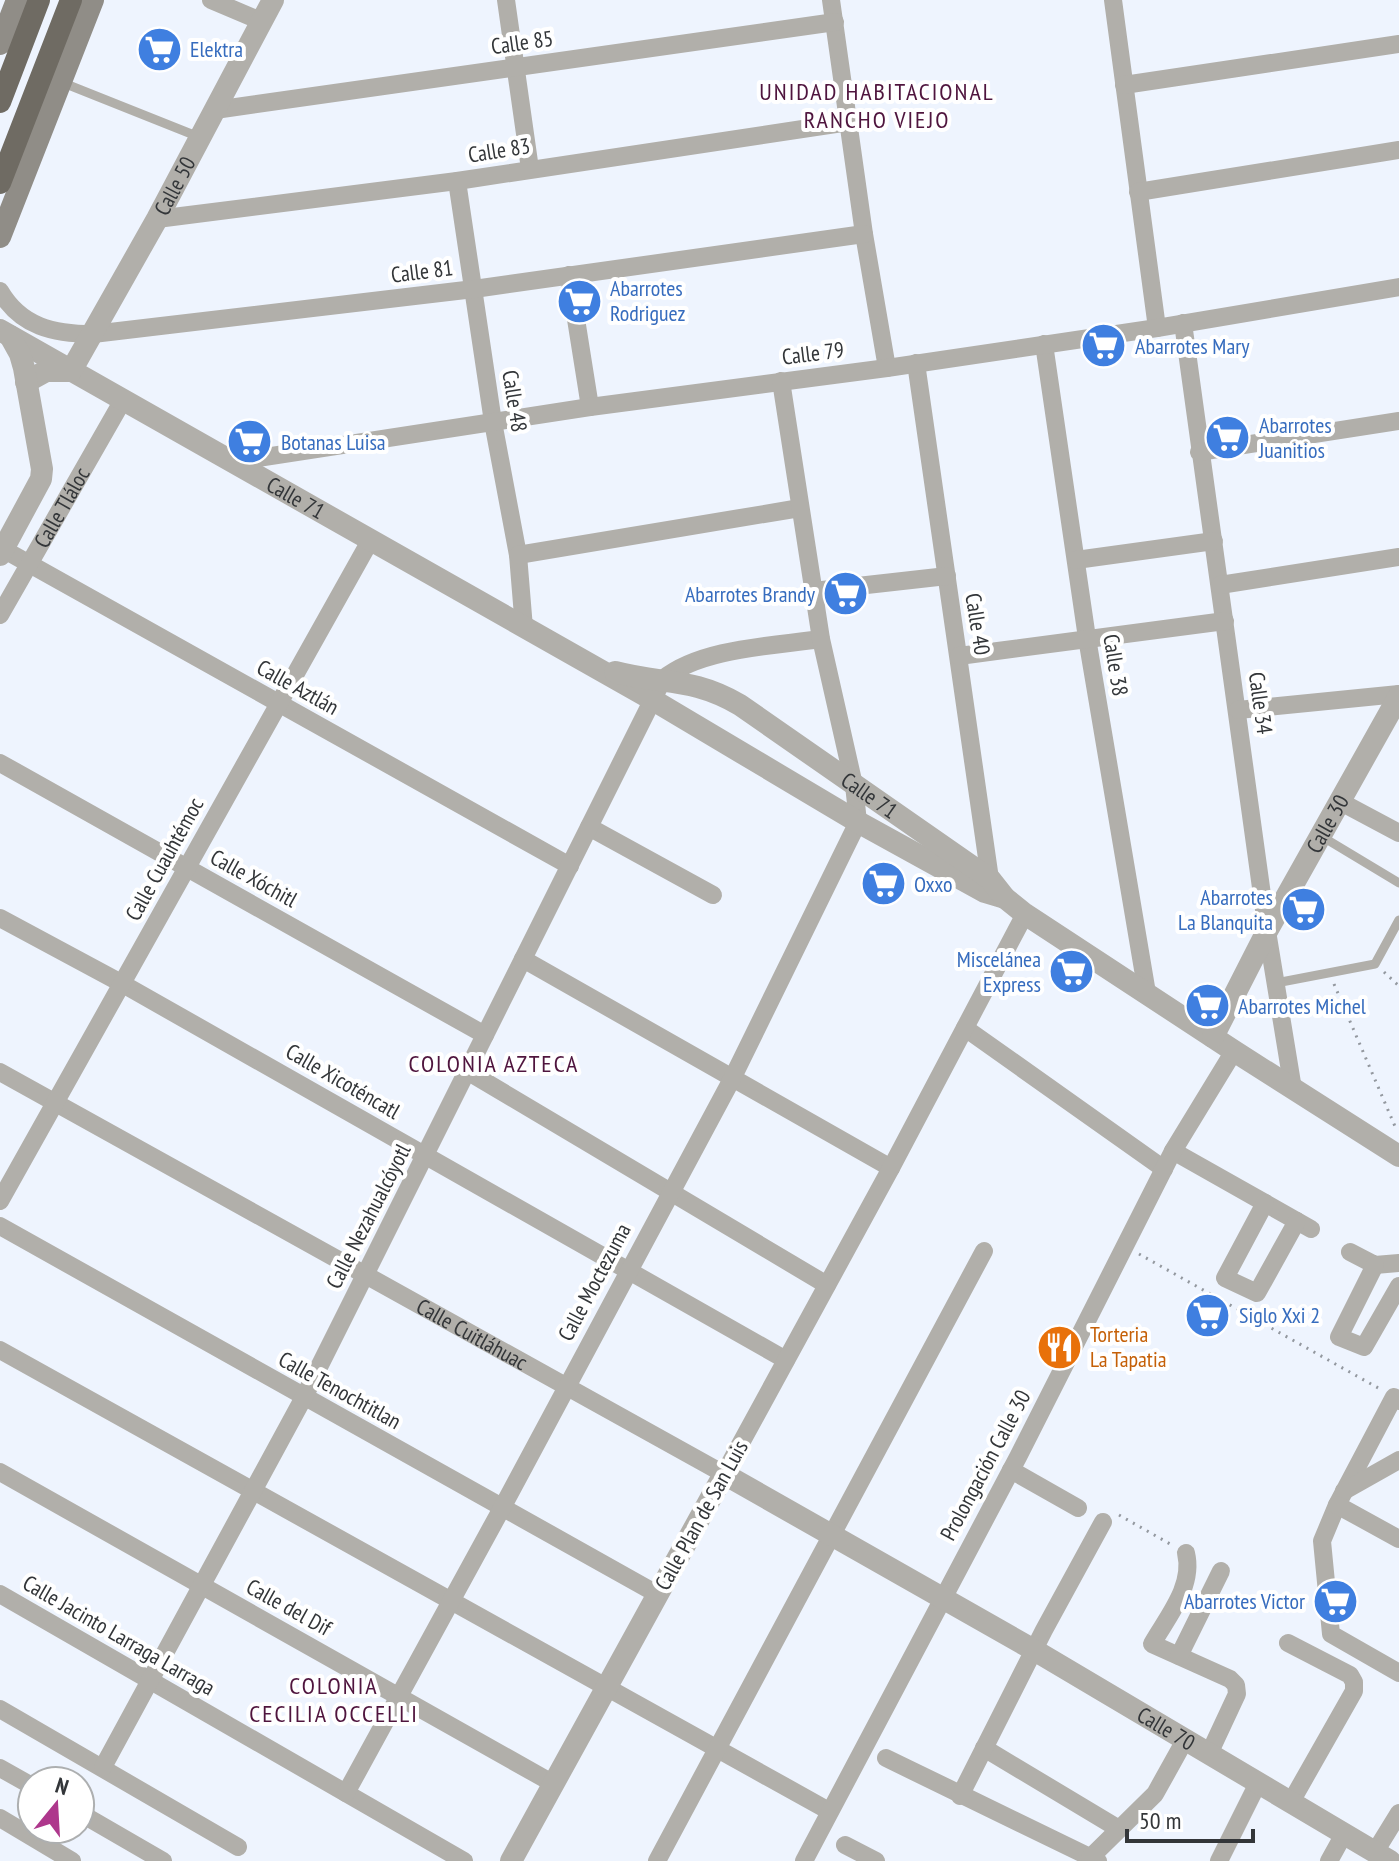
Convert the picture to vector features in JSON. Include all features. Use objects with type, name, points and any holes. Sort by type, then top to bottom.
[{"type":"highway","points":[[0,102],[39,0]]},
{"type":"highway","points":[[0,183],[71,0]]},
{"type":"main road","points":[[0,44],[17,0]]},
{"type":"main road","points":[[0,237],[93,0]]},
{"type":"street","points":[[211,0],[261,21]]},
{"type":"street","name":"Calle 50","points":[[71,371],[157,219],[273,0]]},
{"type":"street","points":[[506,0],[530,169]]},
{"type":"street","points":[[831,0],[864,234],[887,368]]},
{"type":"street","points":[[1113,0],[1157,328]]},
{"type":"street","name":"Calle 85","points":[[215,110],[835,22]]},
{"type":"street","points":[[1124,85],[1399,44]]},
{"type":"street","name":"Calle 83","points":[[157,219],[457,181],[849,122]]},
{"type":"street","points":[[1138,192],[1399,150]]},
{"type":"street","name":"Calle 48","points":[[457,181],[493,422],[518,555],[524,628]]},
{"type":"street","name":"Calle 81","points":[[0,291],[8,305],[33,324],[49,331],[93,334],[474,289],[864,234]]},
{"type":"street","points":[[569,275],[590,407]]},
{"type":"street","name":"Calle 79","points":[[232,462],[590,407],[1157,328],[1399,287]]},
{"type":"street","name":"Calle 34","points":[[1183,323],[1267,931],[1293,1089]]},
{"type":"street","name":"Calle 71","points":[[3,334],[653,700],[858,822],[993,890]]},
{"type":"street","name":"Calle Tláloc","points":[[2,552],[41,479],[42,469],[20,354],[3,334]]},
{"type":"street","name":"Calle 38","points":[[1044,344],[1087,638],[1147,993]]},
{"type":"street","name":"Calle 40","points":[[916,363],[993,890]]},
{"type":"street","points":[[26,382],[46,371],[71,371]]},
{"type":"street","points":[[781,381],[821,639],[854,785],[858,822]]},
{"type":"street","name":"Calle Tláloc","points":[[0,615],[123,400]]},
{"type":"street","points":[[1199,452],[1399,421]]},
{"type":"street","points":[[518,555],[800,508]]},
{"type":"street","name":"Calle Cuauhtémoc","points":[[0,1201],[370,541]]},
{"type":"street","points":[[1076,560],[1214,541]]},
{"type":"street","name":"Calle Aztlán","points":[[2,552],[570,866]]},
{"type":"street","points":[[1220,585],[1399,557]]},
{"type":"street","points":[[813,591],[947,576]]},
{"type":"street","points":[[959,656],[1225,621]]},
{"type":"street","points":[[663,679],[677,668],[708,657],[821,639]]},
{"type":"street","name":"Calle 71","points":[[590,666],[627,676],[695,684],[719,693],[854,785],[1025,914],[1399,1156]]},
{"type":"street","name":"Calle Nezahualcóyotl","points":[[103,1767],[304,1397],[663,679]]},
{"type":"street","points":[[1238,710],[1399,695]]},
{"type":"street","name":"Calle 30","points":[[1213,1037],[1267,931],[1399,695]]},
{"type":"street","name":"Calle Xóchitl","points":[[0,763],[485,1035]]},
{"type":"street","points":[[1339,801],[1399,833]]},
{"type":"street","name":"Calle Moctezuma","points":[[346,1793],[732,1079],[858,822]]},
{"type":"street","points":[[589,827],[713,895]]},
{"type":"street","name":"Calle Plan de San Luis","points":[[511,1861],[891,1168],[1025,914]]},
{"type":"street","name":"Calle Xicoténcatl","points":[[0,918],[121,983],[786,1360]]},
{"type":"street","points":[[523,959],[891,1168]]},
{"type":"street","points":[[965,1028],[1164,1169]]},
{"type":"street","name":"Prolongación Calle 30","points":[[804,1861],[1011,1470],[1173,1151],[1234,1051]]},
{"type":"street","points":[[467,1071],[827,1285]]},
{"type":"street","name":"Calle Cuitláhuac","points":[[0,1072],[942,1597]]},
{"type":"street","points":[[1173,1151],[1304,1225],[1257,1293],[1225,1278],[1265,1203]]},
{"type":"street","name":"Calle Tenochtitlan","points":[[0,1226],[657,1594]]},
{"type":"street","points":[[657,1861],[984,1251]]},
{"type":"street","points":[[1350,1252],[1375,1265],[1399,1263]]},
{"type":"street","points":[[1375,1265],[1339,1337],[1364,1347],[1399,1286]]},
{"type":"street","points":[[0,1350],[829,1811]]},
{"type":"street","points":[[1396,1399],[1340,1498],[1322,1541],[1331,1634],[1399,1673]]},
{"type":"street","points":[[1340,1498],[1399,1460]]},
{"type":"street","points":[[1011,1470],[1078,1508]]},
{"type":"street","name":"Calle del Dif","points":[[0,1472],[554,1784]]},
{"type":"street","points":[[1340,1498],[1399,1539]]},
{"type":"street","points":[[960,1796],[1103,1522]]},
{"type":"street","points":[[1186,1553],[1189,1566],[1184,1589],[1152,1644],[1230,1679],[1236,1685],[1237,1694],[1209,1754]]},
{"type":"street","points":[[1179,1656],[1221,1571]]},
{"type":"street","points":[[1184,1589],[1208,1596]]},
{"type":"street","name":"Calle Jacinto Larraga Larraga","points":[[0,1594],[464,1861]]},
{"type":"street","name":"Calle 70","points":[[942,1597],[1383,1857]]},
{"type":"street","points":[[1288,1643],[1350,1675],[1354,1682],[1354,1691],[1291,1802]]},
{"type":"street","points":[[0,1709],[238,1847]]},
{"type":"street","points":[[886,1758],[1094,1859],[1155,1794],[1185,1740]]},
{"type":"street","points":[[984,1748],[1119,1829]]},
{"type":"street","points":[[1219,1861],[1258,1783]]},
{"type":"street","points":[[1383,1857],[1399,1813]]},
{"type":"street","points":[[0,1818],[72,1861]]},
{"type":"street","points":[[96,1822],[163,1861]]},
{"type":"street","points":[[1329,1861],[1344,1834]]},
{"type":"street","points":[[845,1845],[876,1861]]},
{"type":"lane","points":[[61,82],[200,138]]},
{"type":"lane","points":[[1321,836],[1399,883]]},
{"type":"lane","points":[[1276,983],[1375,964],[1396,936],[1399,920]]},
{"type":"path","points":[[1375,964],[1399,986]]},
{"type":"path","points":[[1329,971],[1399,1134]]},
{"type":"path","points":[[1125,1246],[1396,1399]]},
{"type":"place","name":"Elektra","points":[[159,49]]},
{"type":"place","name":"Abarrotes Rodriguez","points":[[579,301]]},
{"type":"place","name":"Abarrotes Mary","points":[[1104,346]]},
{"type":"place","name":"Abarrotes Juanitios","points":[[1228,438]]},
{"type":"place","name":"Botanas Luisa","points":[[250,442]]},
{"type":"place","name":"Abarrotes Brandy","points":[[846,594]]},
{"type":"place","name":"Oxxo","points":[[883,884]]},
{"type":"place","name":"Abarrotes La Blanquita","points":[[1304,910]]},
{"type":"place","name":"Miscelánea Express","points":[[1072,972]]},
{"type":"place","name":"Abarrotes Michel","points":[[1207,1006]]},
{"type":"place","name":"Siglo Xxi 2","points":[[1208,1315]]},
{"type":"place","name":"Torteria La Tapatia","points":[[1059,1347]]},
{"type":"place","name":"Abarrotes Victor","points":[[1336,1601]]},
{"type":"district","name":"UNIDAD HABITACIONAL RANCHO VIEJO","points":[[877,106]]},
{"type":"district","name":"COLONIA AZTECA","points":[[494,1064]]},
{"type":"district","name":"COLONIA CECILIA OCCELLI","points":[[334,1700]]}]
